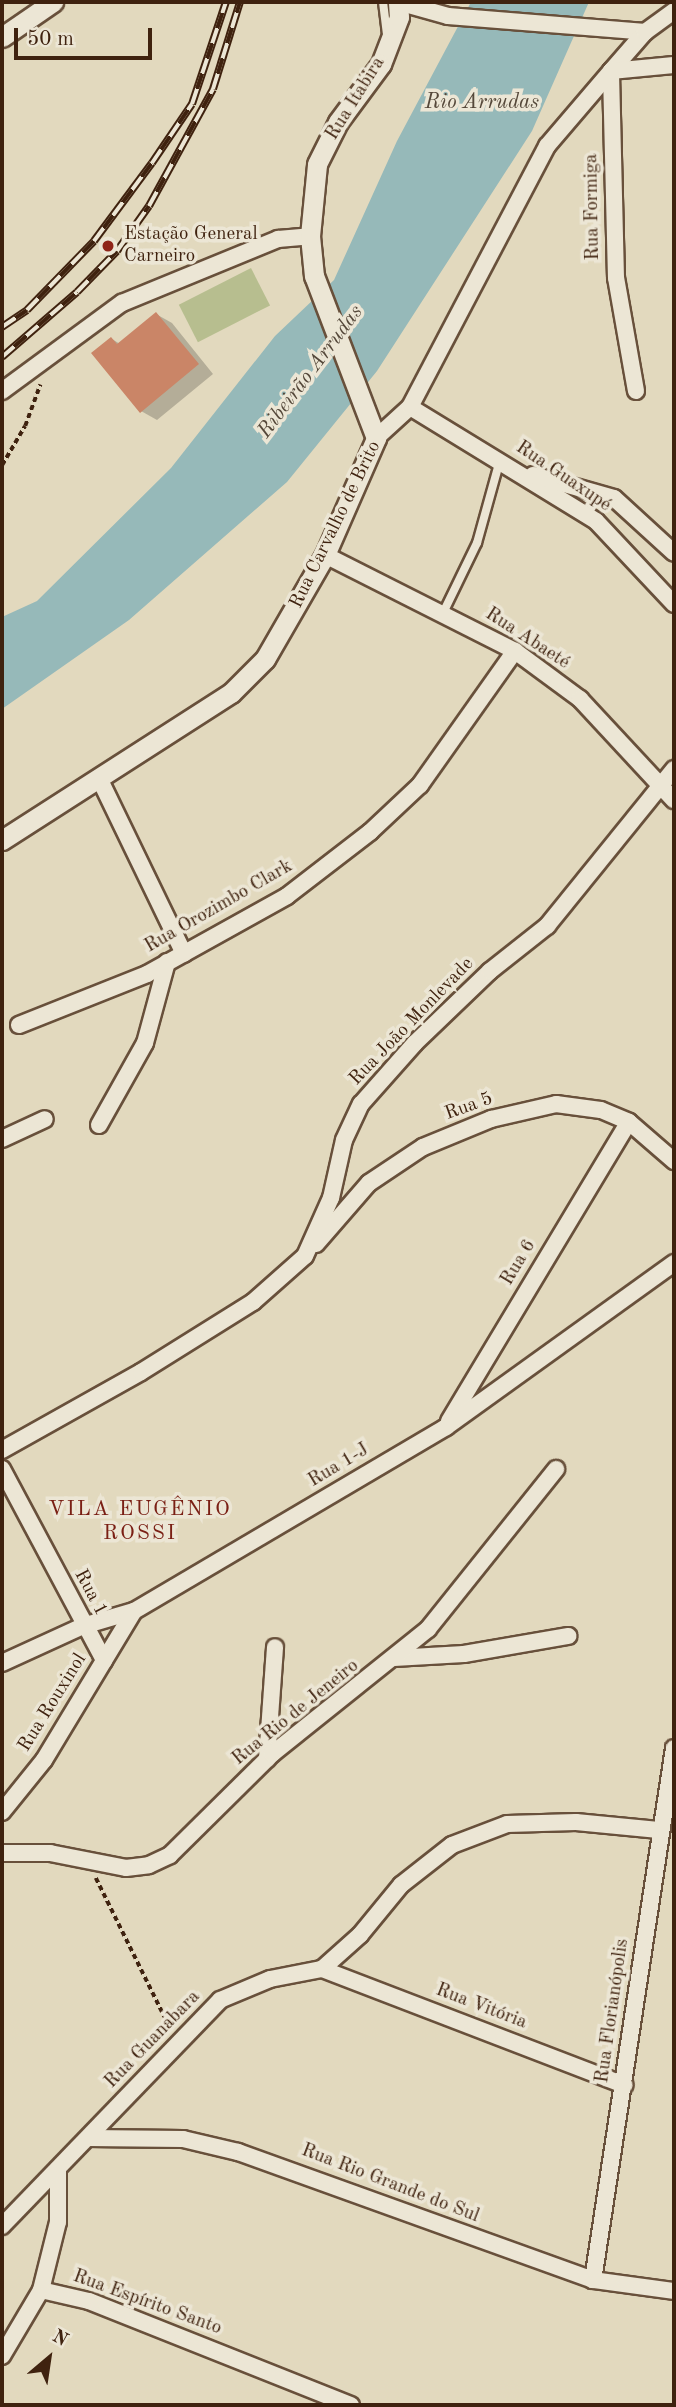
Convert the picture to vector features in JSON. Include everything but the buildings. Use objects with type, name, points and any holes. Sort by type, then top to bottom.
[{"type":"street","points":[[2,37],[53,2]]},
{"type":"street","points":[[406,3],[448,16],[598,31],[645,32]]},
{"type":"street","name":"Rua Itabira","points":[[376,438],[314,276],[310,236],[317,164],[338,122],[381,64],[406,3]]},
{"type":"street","points":[[611,71],[645,32],[674,11]]},
{"type":"street","points":[[611,71],[674,65]]},
{"type":"street","name":"Rua Formiga","points":[[611,71],[615,278],[636,391]]},
{"type":"street","name":"Rua Carvalho de Brito","points":[[2,839],[100,780],[239,684],[265,659],[325,555],[376,438],[410,407],[547,146],[611,71]]},
{"type":"street","points":[[2,391],[52,351],[122,303],[278,239],[310,236]]},
{"type":"street","name":"Rua Guaxupé","points":[[410,407],[596,521],[674,604]]},
{"type":"street","points":[[520,472],[614,498],[674,553]]},
{"type":"street","name":"Rua Abaeté","points":[[325,555],[515,652],[580,699],[661,782],[674,800]]},
{"type":"street","name":"Rua Orozimbo Clark","points":[[19,1025],[184,954],[288,896],[370,832],[420,785],[515,652]]},
{"type":"street","name":"Rua João Monlevade","points":[[2,1450],[141,1372],[253,1302],[305,1256],[331,1198],[344,1140],[361,1104],[415,1043],[481,980],[547,926],[627,832],[661,782],[674,769]]},
{"type":"street","points":[[100,780],[184,954]]},
{"type":"street","points":[[99,1125],[145,1043],[167,962]]},
{"type":"street","name":"Rua 5","points":[[305,1256],[369,1183],[446,1138],[491,1119],[556,1104],[601,1110],[629,1122],[674,1161]]},
{"type":"street","points":[[2,1139],[45,1119]]},
{"type":"street","name":"Rua 6","points":[[446,1427],[629,1122]]},
{"type":"street","name":"Rua 1-J","points":[[2,1663],[83,1626],[134,1611],[446,1427],[674,1263]]},
{"type":"street","name":"Rua 1","points":[[2,1469],[83,1626],[104,1660]]},
{"type":"street","name":"Rua Rio de Jeneiro","points":[[2,1853],[87,1858],[126,1868],[149,1865],[170,1855],[267,1759],[428,1629],[556,1469]]},
{"type":"street","name":"Rua Rouxinol","points":[[2,1812],[44,1760],[134,1611]]},
{"type":"street","points":[[394,1658],[464,1654],[568,1636]]},
{"type":"street","points":[[267,1759],[275,1647]]},
{"type":"street","name":"Rua Florianópolis","points":[[593,2280],[624,2085],[659,1830],[674,1748]]},
{"type":"street","points":[[322,1969],[428,1861],[481,1831],[507,1824],[576,1822],[659,1830]]},
{"type":"street","name":"Rua Guanabara","points":[[2,2225],[220,2000],[241,1990],[322,1969]]},
{"type":"street","name":"Rua Vitória","points":[[322,1969],[624,2085]]},
{"type":"street","name":"Rua Rio Grande do Sul","points":[[88,2138],[183,2139],[238,2152],[593,2280],[674,2291]]},
{"type":"street","name":"Rua Espírito Santo","points":[[58,2169],[58,2222],[41,2290],[89,2301],[351,2405]]},
{"type":"street","points":[[2,2356],[41,2290]]},
{"type":"lane","points":[[383,2],[387,47]]},
{"type":"lane","points":[[443,613],[477,543],[500,460]]},
{"type":"path","points":[[2,465],[25,426],[52,351]]},
{"type":"path","points":[[87,1858],[177,2042]]},
{"type":"green space","points":[[251,268],[270,305],[198,342],[179,305]]},
{"type":"water","name":"Rio Arrudas","points":[[471,2],[589,2],[532,131],[377,371],[287,482],[129,620],[2,709],[2,617],[37,601],[171,468],[275,336],[334,280],[397,141]]},
{"type":"railway","points":[[2,327],[27,310],[94,241],[152,163],[192,104],[226,2]]},
{"type":"railway","points":[[2,357],[77,292],[117,251],[149,206],[213,89],[240,2]]},
{"type":"place","name":"Estação General Carneiro","points":[[108,246]]},
{"type":"district","name":"VILA EUGÊNIO ROSSI","points":[[140,1522]]},
{"type":"water label","name":"Ribeirão Arrudas","points":[[311,372]]}]
